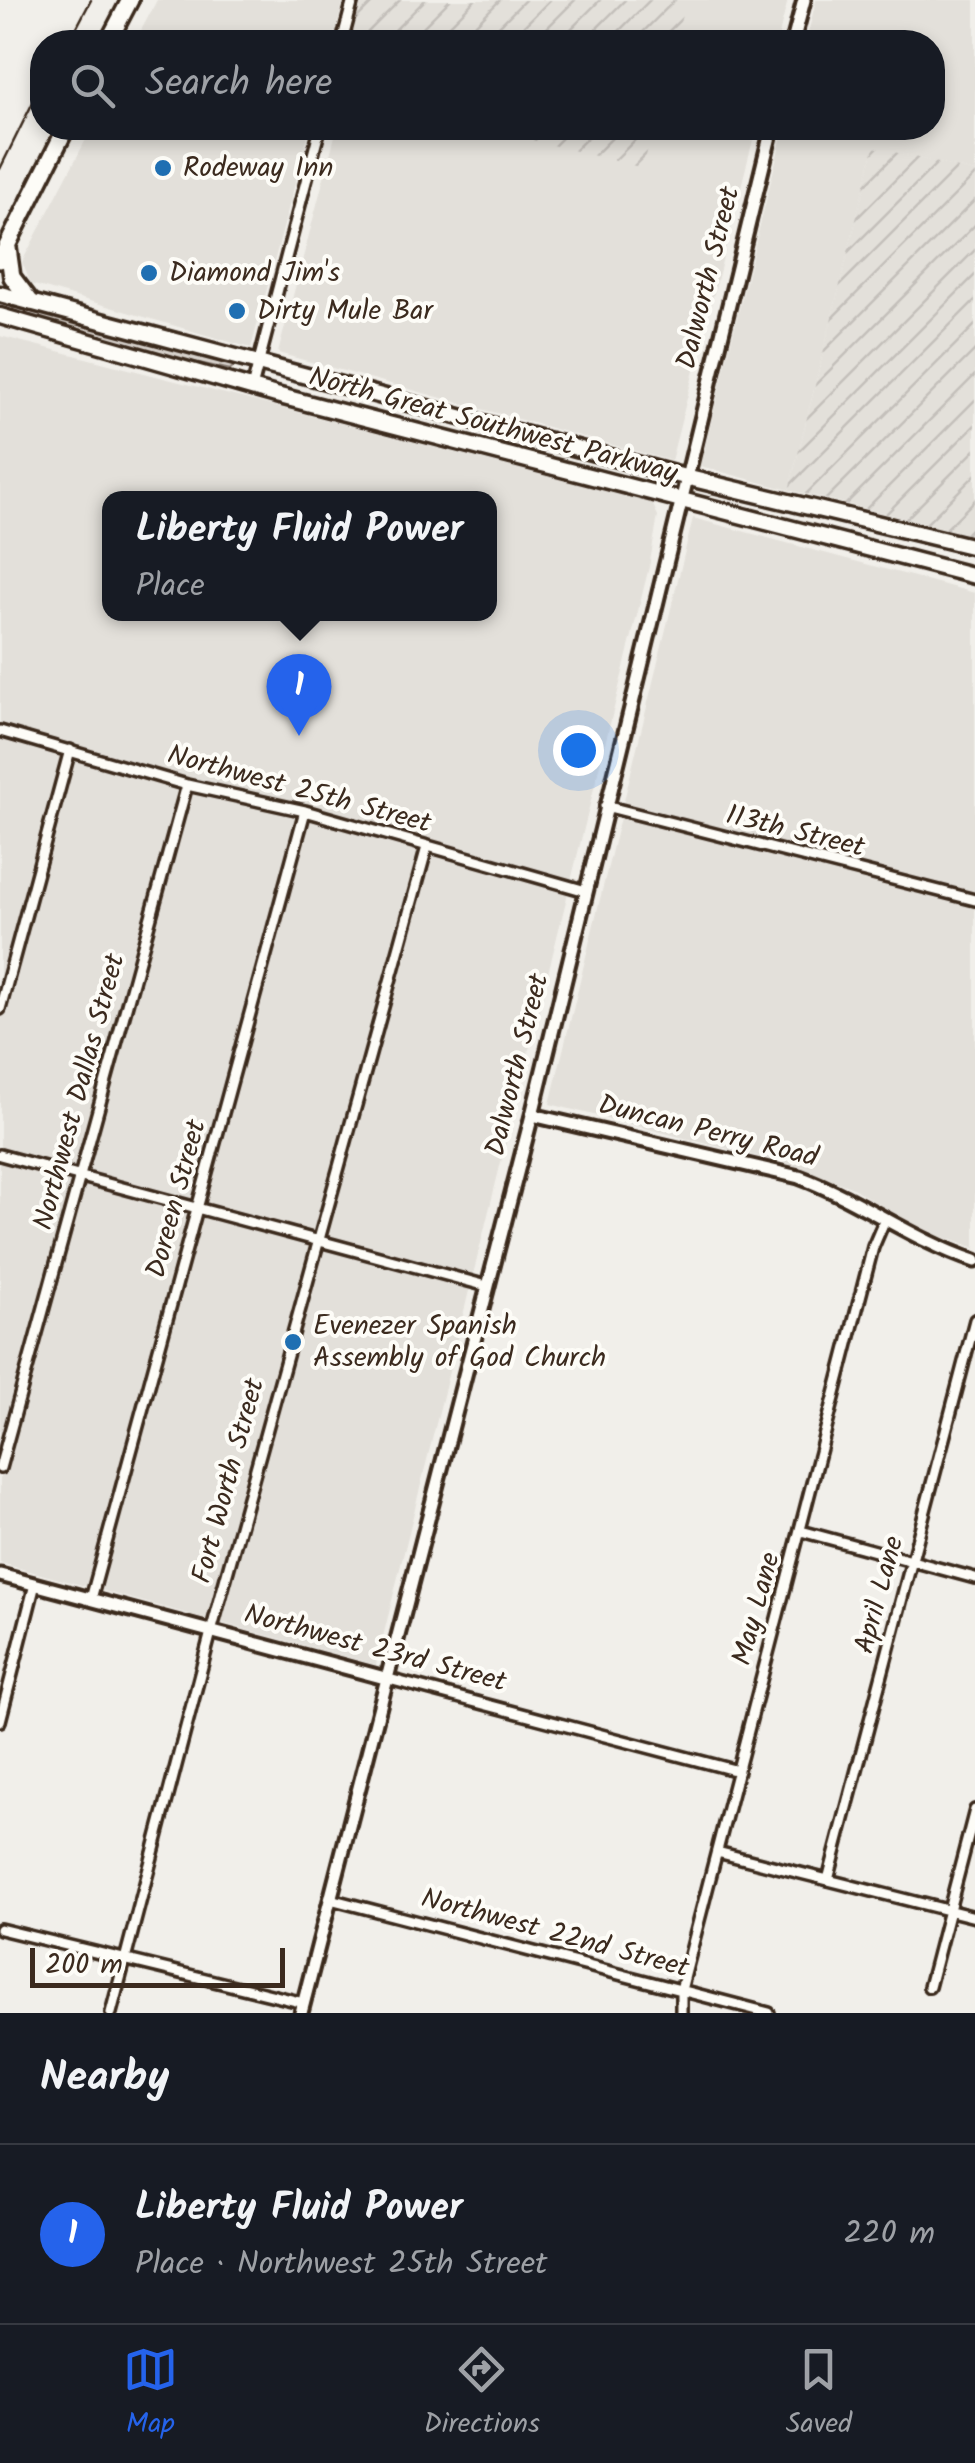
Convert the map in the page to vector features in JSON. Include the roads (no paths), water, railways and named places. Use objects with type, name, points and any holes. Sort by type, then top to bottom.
[{"type":"main road","points":[[114,30],[130,0]]},
{"type":"main road","points":[[31,302],[12,276],[4,252],[60,140]]},
{"type":"main road","name":"North Great Southwest Parkway","points":[[0,294],[685,476],[975,546]]},
{"type":"main road","name":"North Great Southwest Parkway","points":[[0,316],[252,388],[975,576]]},
{"type":"main road","points":[[320,406],[327,380]]},
{"type":"street","points":[[345,30],[353,0]]},
{"type":"street","points":[[796,30],[804,0]]},
{"type":"street","points":[[252,388],[317,140]]},
{"type":"street","name":"Dalworth Street","points":[[302,2008],[532,1114],[769,140]]},
{"type":"street","name":"Northwest 25th Street","points":[[0,731],[187,785],[305,811],[586,892]]},
{"type":"street","points":[[0,1008],[70,750]]},
{"type":"street","name":"Northwest Dallas Street","points":[[0,1468],[187,785]]},
{"type":"street","name":"113th Street","points":[[605,806],[975,900]]},
{"type":"street","name":"Doreen Street","points":[[91,1599],[305,811]]},
{"type":"street","name":"Fort Worth Street","points":[[111,2013],[210,1632],[427,846]]},
{"type":"street","name":"Duncan Perry Road","points":[[532,1114],[799,1177],[842,1193],[932,1246],[975,1261]]},
{"type":"street","points":[[0,1156],[488,1286]]},
{"type":"street","name":"May Lane","points":[[681,2013],[681,1990],[873,1247],[885,1218]]},
{"type":"street","name":"April Lane","points":[[828,1880],[975,1320]]},
{"type":"street","points":[[801,1531],[975,1578]]},
{"type":"street","name":"Northwest 23rd Street","points":[[0,1575],[738,1770]]},
{"type":"street","points":[[0,1721],[35,1584]]},
{"type":"street","points":[[929,1987],[975,1810]]},
{"type":"street","points":[[717,1852],[975,1917]]},
{"type":"street","name":"Northwest 22nd Street","points":[[330,1900],[769,2013]]},
{"type":"street","points":[[0,1929],[302,2008]]},
{"type":"railway","points":[[75,30],[91,0]]},
{"type":"railway","points":[[0,169],[30,108]]},
{"type":"place","name":"Rodeway Inn","points":[[163,168]]},
{"type":"place","name":"Diamond Jim's","points":[[149,273]]},
{"type":"place","name":"Dirty Mule Bar","points":[[237,311]]},
{"type":"place","name":"Liberty Fluid Power","points":[[299,736]]},
{"type":"place","name":"Evenezer Spanish Assembly of God Church","points":[[293,1342]]}]
